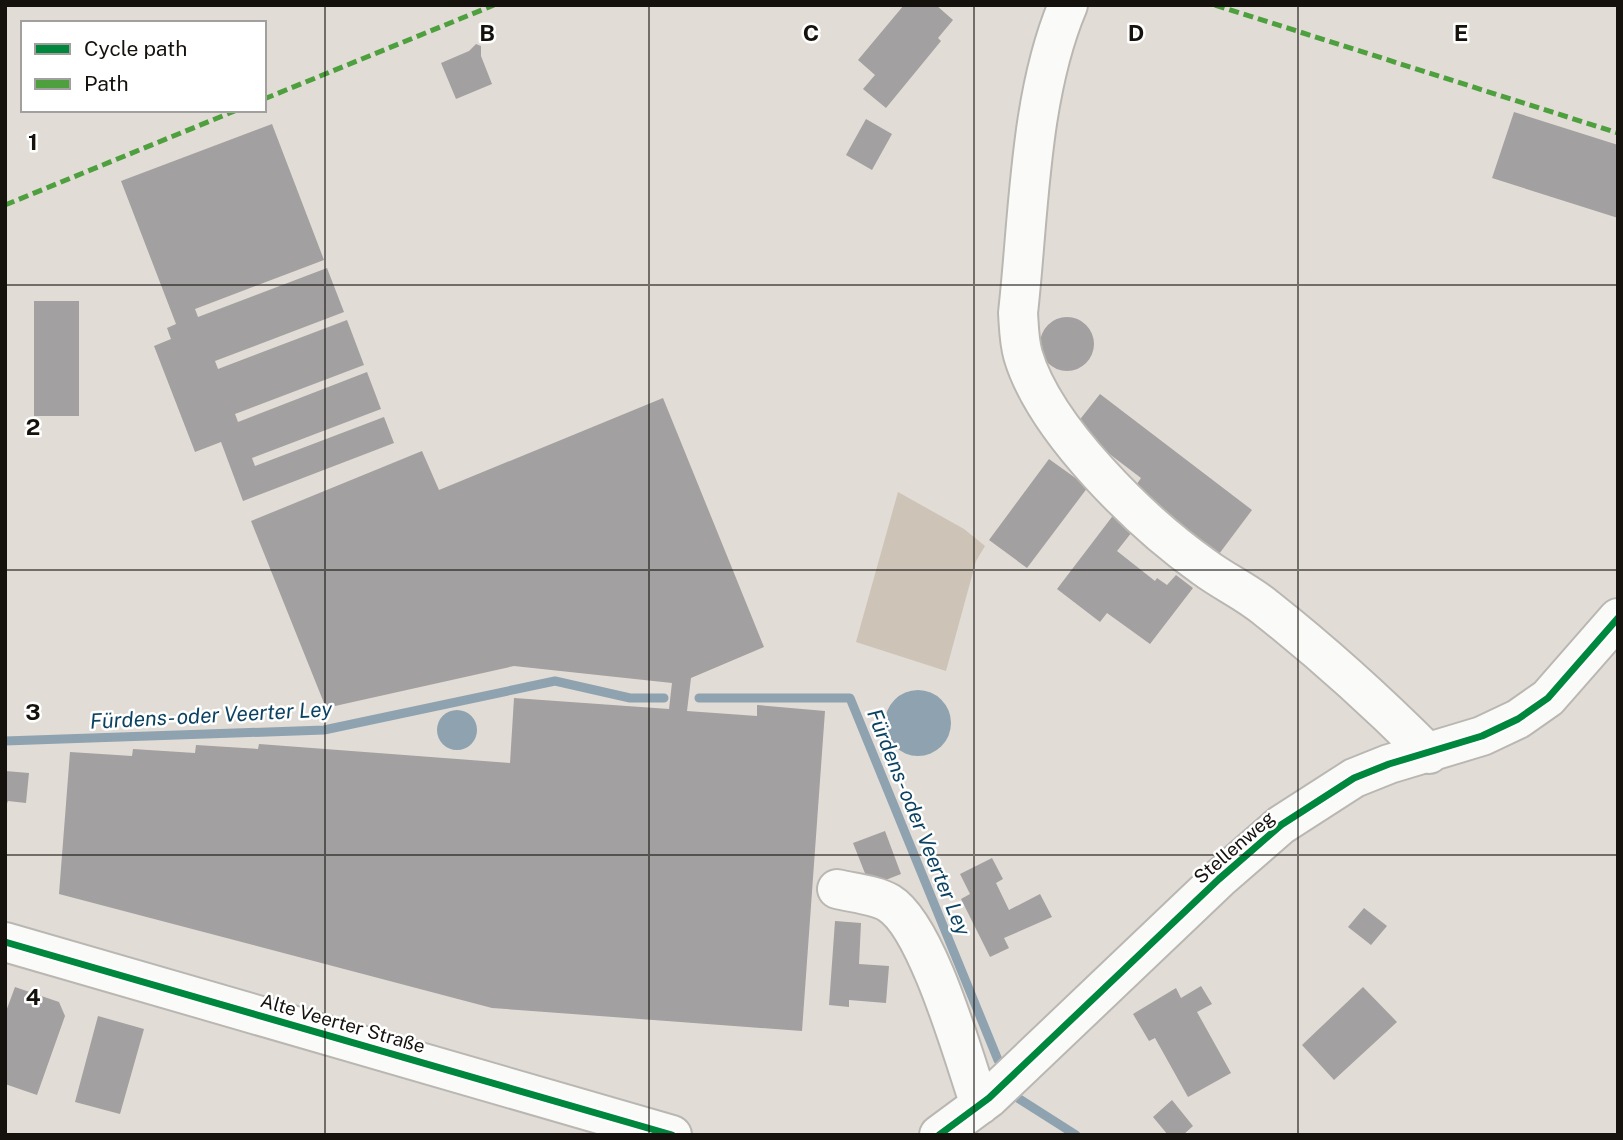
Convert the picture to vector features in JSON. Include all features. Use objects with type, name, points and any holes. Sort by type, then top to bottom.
[{"type":"street","points":[[1068,5],[1049,64],[1035,142],[1018,313],[1019,337],[1032,377],[1069,435],[1127,504],[1205,568],[1267,608],[1389,714],[1429,754]]},
{"type":"street","name":"Stellenweg","points":[[939,1135],[981,1105],[1220,879],[1281,825],[1354,778],[1389,764],[1482,736],[1518,719],[1548,698],[1618,618]]},
{"type":"street","points":[[837,889],[888,902],[902,914],[925,952],[981,1105]]},
{"type":"street","name":"Alte Veerter Straße","points":[[5,942],[671,1135]]},
{"type":"shaded area","points":[[898,492],[964,529],[985,546],[976,561],[946,671],[856,642]]},
{"type":"water","points":[[918,690],[931,692],[946,705],[951,723],[949,736],[936,751],[918,756],[905,754],[890,741],[885,723],[887,710],[900,695]]},
{"type":"water","points":[[457,710],[471,716],[477,730],[471,744],[457,750],[443,744],[437,730],[443,716]]},
{"type":"building","points":[[904,5],[936,5],[953,20],[938,38],[941,41],[886,108],[863,89],[875,75],[858,60]]},
{"type":"building","points":[[476,44],[481,46],[481,56],[492,84],[456,99],[441,63],[469,51]]},
{"type":"building","points":[[1514,112],[1618,145],[1618,218],[1492,178]]},
{"type":"building","points":[[866,119],[892,134],[872,170],[846,155]]},
{"type":"building","points":[[272,124],[324,260],[195,309],[198,317],[327,268],[344,312],[215,361],[218,369],[347,320],[364,365],[235,414],[238,422],[367,372],[381,409],[252,458],[255,466],[384,417],[394,443],[243,501],[221,442],[195,452],[154,346],[171,339],[167,328],[176,324],[121,181]]},
{"type":"building","points":[[34,301],[79,301],[79,416],[34,416]]},
{"type":"building","points":[[1067,317],[1086,325],[1094,344],[1086,363],[1067,371],[1048,363],[1040,344],[1048,325]]},
{"type":"building","points":[[1100,394],[1252,510],[1213,562],[1128,497],[1141,478],[1074,427]]},
{"type":"building","points":[[663,398],[764,647],[691,678],[687,711],[757,716],[757,705],[825,711],[802,1031],[492,1008],[59,894],[70,752],[132,756],[133,749],[195,753],[196,745],[258,749],[259,744],[510,763],[514,698],[669,709],[672,683],[514,666],[326,708],[251,521],[422,451],[439,490]]},
{"type":"building","points":[[1049,459],[1088,487],[1027,568],[989,540]]},
{"type":"building","points":[[1118,509],[1139,523],[1117,551],[1155,581],[1157,578],[1167,585],[1176,575],[1193,588],[1150,644],[1107,613],[1100,622],[1057,589]]},
{"type":"building","points":[[5,771],[29,773],[26,803],[8,801],[5,808]]},
{"type":"building","points":[[885,831],[901,874],[870,886],[853,843]]},
{"type":"building","points":[[992,858],[1003,879],[996,883],[1009,910],[1040,894],[1052,917],[1004,938],[1009,948],[990,957],[961,899],[970,894],[960,874]]},
{"type":"building","points":[[1364,908],[1387,926],[1371,945],[1348,927]]},
{"type":"building","points":[[835,921],[861,923],[859,964],[889,966],[886,1003],[849,1000],[849,1007],[829,1005]]},
{"type":"building","points":[[1201,986],[1212,1004],[1197,1012],[1231,1073],[1188,1097],[1155,1038],[1149,1041],[1133,1014],[1176,988],[1181,998]]},
{"type":"building","points":[[15,987],[59,1002],[65,1016],[37,1095],[5,1084],[5,1014]]},
{"type":"building","points":[[1363,987],[1397,1022],[1334,1080],[1302,1045]]},
{"type":"building","points":[[98,1016],[144,1029],[120,1114],[75,1102]]},
{"type":"building","points":[[1172,1100],[1193,1126],[1183,1135],[1168,1135],[1153,1117]]},
{"type":"waterway","name":"Fürdens- oder Veerter Ley","points":[[5,741],[324,730],[555,681],[630,698],[664,698]]},
{"type":"waterway","name":"Fürdens- oder Veerter Ley","points":[[699,698],[850,698],[998,1060]]},
{"type":"waterway","name":"Fürdens- oder Veerter Ley","points":[[1013,1095],[1076,1135]]},
{"type":"marked path","points":[[266,98],[494,5]]},
{"type":"marked path","points":[[1215,5],[1618,133]]},
{"type":"marked path","points":[[5,205],[232,112]]},
{"type":"cycle path","points":[[939,1135],[989,1098],[1219,879],[1281,825],[1354,778],[1389,764],[1482,736],[1518,719],[1548,698],[1618,618]]},
{"type":"cycle path","points":[[5,942],[672,1135]]}]
